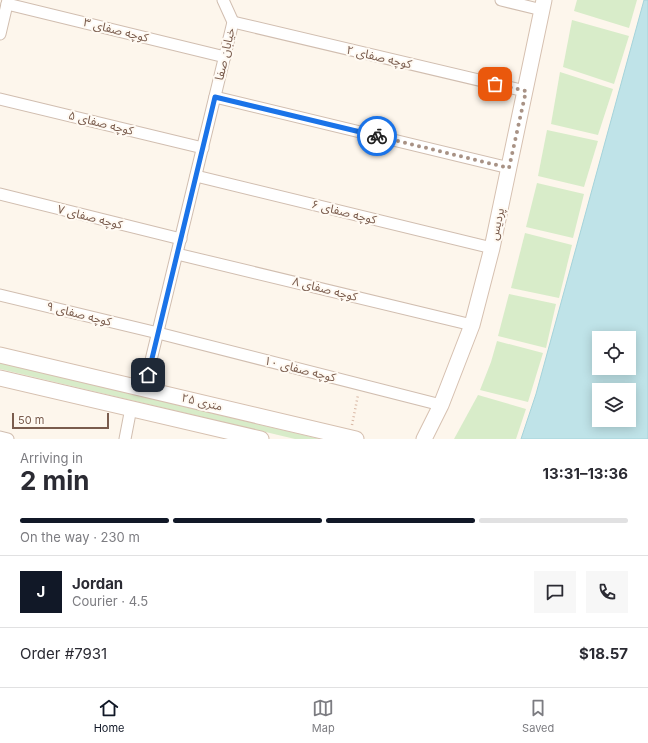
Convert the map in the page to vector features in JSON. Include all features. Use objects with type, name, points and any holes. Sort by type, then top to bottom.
[{"type":"street","name":"خیابان صفا","points":[[144,389],[233,22],[223,0]]},
{"type":"street","points":[[501,0],[543,5]]},
{"type":"street","points":[[0,34],[7,2]]},
{"type":"street","name":"کوچه صفای ۳","points":[[7,2],[225,57]]},
{"type":"street","name":"پردیس","points":[[424,439],[442,405],[472,325],[492,248],[543,5]]},
{"type":"street","name":"کوچه صفای ۲","points":[[233,22],[526,91]]},
{"type":"street","points":[[215,97],[509,168]]},
{"type":"street","name":"کوچه صفای ۵","points":[[0,98],[203,148]]},
{"type":"street","name":"کوچه صفای ۶","points":[[196,176],[492,248]]},
{"type":"street","name":"کوچه صفای ۷","points":[[0,194],[181,239]]},
{"type":"street","name":"کوچه صفای ۸","points":[[177,254],[472,325]]},
{"type":"street","name":"کوچه صفای ۹","points":[[0,295],[158,333]]},
{"type":"street","name":"کوچه صفای ۱۰","points":[[158,333],[442,405]]},
{"type":"street","name":"۲۵ متری","points":[[0,355],[353,438]]},
{"type":"street","name":"۲۵ متری","points":[[0,378],[261,439]]},
{"type":"street","points":[[125,439],[131,408]]},
{"type":"street","points":[[0,437],[8,439]]},
{"type":"path","points":[[353,438],[360,384]]},
{"type":"green space","points":[[577,0],[637,0],[629,28],[574,11]]},
{"type":"green space","points":[[572,20],[629,36],[614,84],[563,67]]},
{"type":"green space","points":[[560,72],[613,89],[598,135],[551,124]]},
{"type":"green space","points":[[547,130],[598,141],[584,187],[538,176]]},
{"type":"green space","points":[[537,183],[584,194],[573,238],[526,227]]},
{"type":"green space","points":[[525,233],[572,245],[559,298],[511,288]]},
{"type":"green space","points":[[509,294],[556,304],[546,348],[498,336]]},
{"type":"green space","points":[[497,341],[543,353],[528,402],[480,390],[491,362]]},
{"type":"green space","points":[[0,363],[320,439],[295,439],[0,369]]},
{"type":"green space","points":[[478,395],[526,409],[516,439],[454,439]]},
{"type":"water","points":[[644,0],[648,0],[648,439],[521,439],[536,394]]},
{"type":"way so far","points":[[377,136],[509,168],[526,91],[495,84]]},
{"type":"route","points":[[148,375],[215,97],[377,136]]}]
